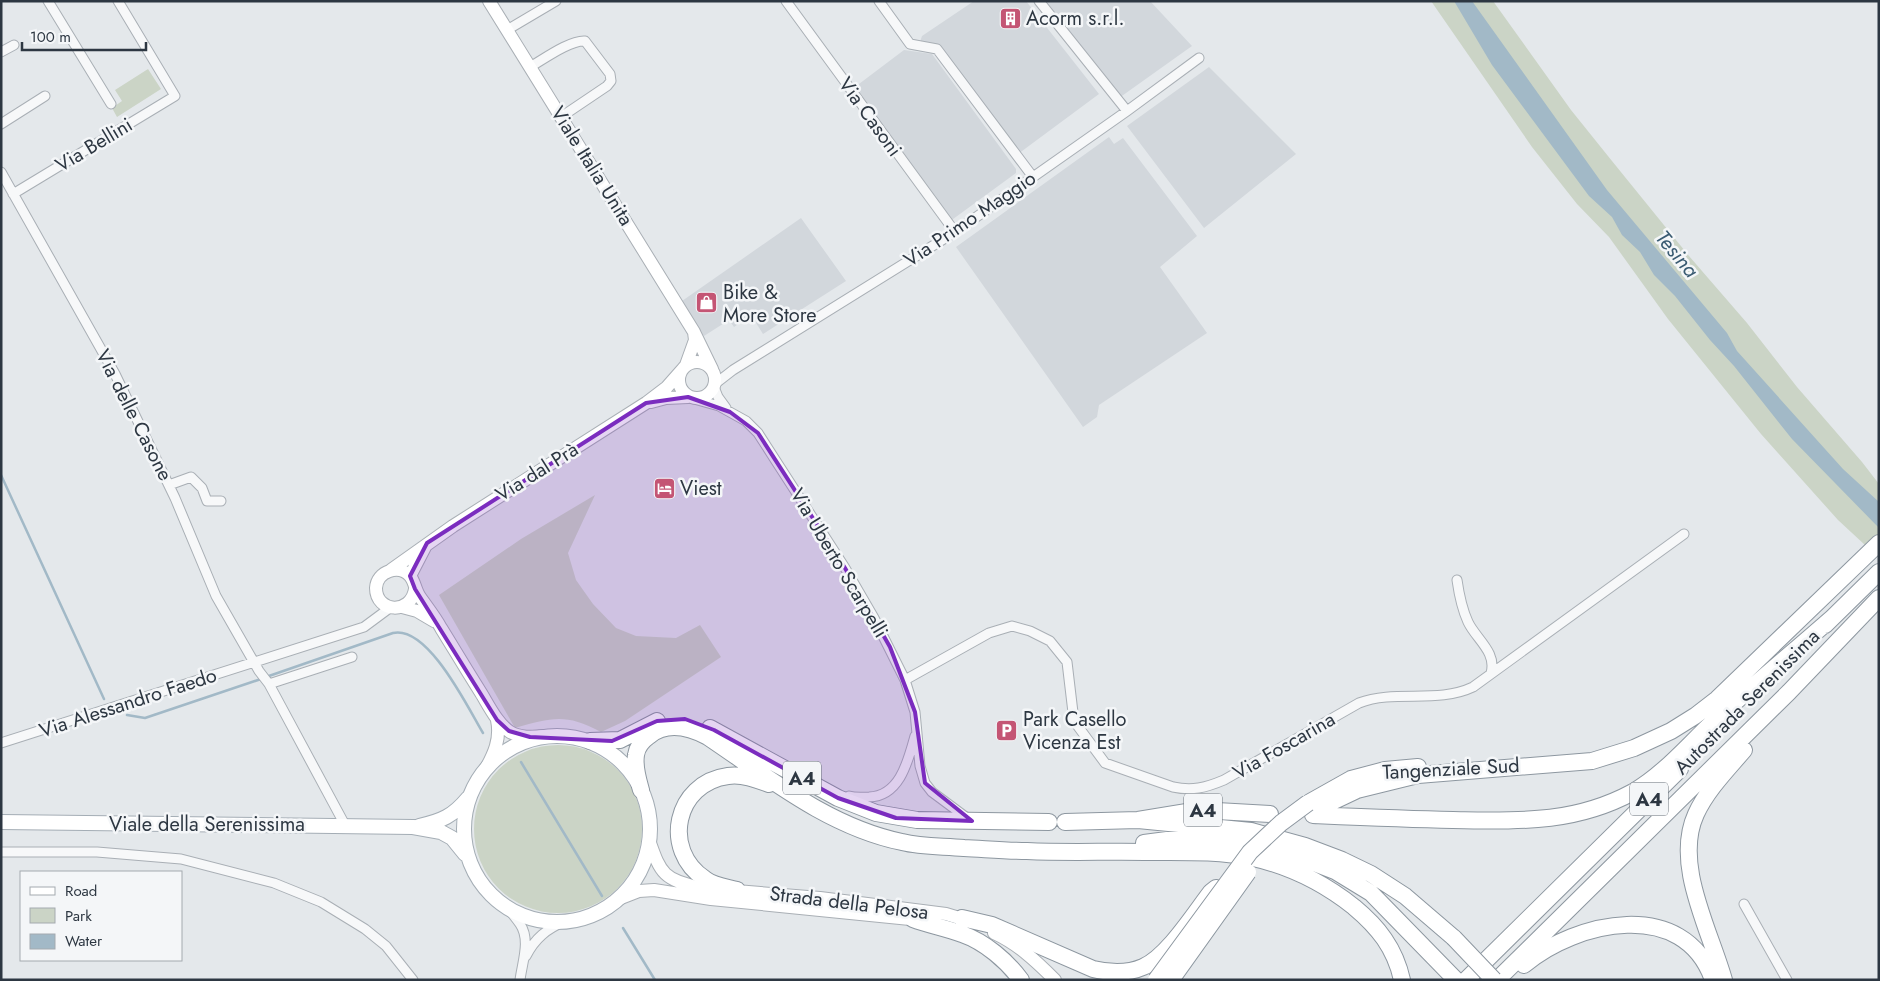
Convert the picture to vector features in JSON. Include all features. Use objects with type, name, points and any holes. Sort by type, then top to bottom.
[{"type":"highway","name":"Tangenziale Sud","points":[[1171,980],[1266,851],[1350,779],[1385,770],[1417,767],[1536,765],[1592,761],[1634,748],[1671,731],[1717,699],[1879,543]]},
{"type":"highway","name":"Autostrada Serenissima","points":[[1466,980],[1879,572]]},
{"type":"highway","name":"Autostrada Serenissima","points":[[1495,980],[1789,692],[1879,598]]},
{"type":"highway","name":"A4","points":[[1313,809],[1518,821],[1563,817],[1586,812],[1634,791],[1665,769],[1712,723],[1832,618]]},
{"type":"highway","points":[[1724,980],[1689,870],[1688,841],[1692,824],[1701,804],[1719,779],[1857,620]]},
{"type":"highway","name":"A4","points":[[590,741],[620,740],[657,721],[685,719],[714,730],[838,798],[876,813],[905,819],[1057,822],[1138,820],[1199,810],[1270,814]]},
{"type":"highway","name":"A4","points":[[641,790],[636,763],[639,746],[658,730],[674,727],[690,729],[708,737],[794,795]]},
{"type":"highway","points":[[737,890],[706,880],[695,871],[684,856],[679,838],[681,813],[690,797],[699,787],[710,780],[728,776],[740,776],[755,780],[794,795],[842,823],[872,835],[904,843],[1027,851],[1092,850],[1233,855],[1254,858],[1297,873],[1334,892],[1373,924],[1390,945],[1402,980]]},
{"type":"highway","name":"Tangenziale Sud","points":[[1156,980],[1231,876],[1261,842],[1281,823],[1313,809]]},
{"type":"highway","points":[[1138,820],[1251,830],[1305,846],[1342,860],[1371,874],[1405,896],[1454,938],[1495,980]]},
{"type":"highway","points":[[1092,850],[1190,837],[1250,842],[1294,855],[1335,871],[1371,893],[1456,980]]},
{"type":"highway","points":[[962,918],[992,925],[1093,969],[1111,973],[1126,972],[1144,967],[1159,956],[1174,941],[1211,892],[1231,876]]},
{"type":"highway","points":[[913,919],[963,934],[979,942],[1008,965],[1021,980]]},
{"type":"highway","points":[[1507,980],[1528,961],[1558,942],[1591,930],[1632,924],[1654,927],[1681,938],[1701,956],[1713,980]]},
{"type":"main road","points":[[544,736],[569,736],[590,741],[616,757],[631,773],[641,790],[648,813],[649,840],[639,873],[616,900],[593,914],[565,921],[532,918],[505,905],[491,895],[480,881],[467,857],[463,830],[470,796],[485,770],[495,759],[517,744],[544,736]]},
{"type":"main road","name":"Viale della Serenissima","points":[[413,827],[440,821],[457,811],[470,796]]},
{"type":"main road","name":"Viale della Serenissima","points":[[1,822],[413,827],[441,832],[452,838],[467,857]]},
{"type":"street","points":[[48,1],[111,104]]},
{"type":"street","name":"Via Bellini","points":[[14,194],[175,96],[118,1]]},
{"type":"street","name":"Viale Italia Unita","points":[[489,1],[694,332],[714,378]]},
{"type":"street","points":[[507,30],[556,1]]},
{"type":"street","name":"Via Casoni","points":[[786,1],[955,232]]},
{"type":"street","points":[[879,1],[910,44],[938,49],[1033,177]]},
{"type":"street","points":[[1039,1],[1127,112]]},
{"type":"street","points":[[530,67],[580,40],[585,41],[610,74],[611,81],[607,86],[561,117]]},
{"type":"street","points":[[1,52],[14,45]]},
{"type":"street","name":"Via Primo Maggio","points":[[714,378],[733,370],[955,232],[1127,112],[1200,58]]},
{"type":"street","points":[[1,124],[45,96]]},
{"type":"street","name":"Via delle Casone","points":[[1,172],[115,374],[169,485],[216,596],[267,682],[345,825]]},
{"type":"street","points":[[684,368],[697,362],[708,365],[714,378],[709,394],[705,397],[691,398],[684,393],[679,382],[684,368],[695,340],[694,332]]},
{"type":"street","name":"Via dal Prà","points":[[391,570],[428,543],[646,403],[667,388],[684,368]]},
{"type":"street","name":"Via Uberto Scarpelli","points":[[714,378],[724,406],[730,412]]},
{"type":"street","name":"Via dal Prà","points":[[646,403],[666,398],[691,398]]},
{"type":"street","name":"Via Uberto Scarpelli","points":[[691,398],[719,406],[746,421],[758,433],[874,618],[905,680],[915,712],[920,766],[925,783],[932,792],[972,821]]},
{"type":"street","points":[[169,485],[191,477],[202,488],[207,501],[221,501]]},
{"type":"street","name":"Via Foscarina","points":[[905,680],[989,633],[1012,626],[1030,631],[1050,641],[1067,662],[1074,721],[1104,763],[1173,787],[1193,790],[1204,788],[1224,780],[1359,703],[1381,696],[1449,695],[1473,687],[1684,534]]},
{"type":"street","name":"Via dal Prà","points":[[410,576],[428,543]]},
{"type":"street","points":[[440,625],[417,611],[391,605],[377,595],[377,583],[385,573],[391,570],[401,570],[410,576],[414,588],[440,625],[498,720],[509,731],[516,734],[530,737],[544,736]]},
{"type":"street","points":[[1457,580],[1469,623],[1492,660],[1491,673]]},
{"type":"street","points":[[257,667],[364,626],[391,605],[411,600],[414,588]]},
{"type":"street","points":[[267,682],[352,657]]},
{"type":"street","name":"Via Alessandro Faedo","points":[[1,743],[257,667]]},
{"type":"street","points":[[485,770],[496,746],[499,731],[498,720]]},
{"type":"street","name":"Via Uberto Scarpelli","points":[[772,761],[854,798],[873,797],[892,788],[901,775],[916,732]]},
{"type":"street","name":"Strada della Pelosa","points":[[649,840],[660,870],[668,877],[681,883],[700,888],[830,899],[962,918],[1015,945],[1034,959],[1055,980]]},
{"type":"street","points":[[1,852],[97,852],[180,859],[274,883],[321,902],[365,929],[386,946],[413,980]]},
{"type":"street","name":"Strada della Pelosa","points":[[616,900],[639,891],[654,890],[711,899],[913,919],[951,925],[976,933],[1010,950],[1042,977]]},
{"type":"street","points":[[1744,904],[1787,980]]},
{"type":"street","points":[[505,905],[521,925],[524,932],[525,948],[520,980]]},
{"type":"street","points":[[514,980],[529,949],[540,935],[565,921]]},
{"type":"highlighted area","points":[[688,397],[730,412],[758,433],[845,568],[890,647],[915,712],[925,783],[972,821],[896,818],[838,798],[714,730],[685,719],[657,721],[612,741],[530,737],[509,731],[497,720],[415,589],[410,576],[427,543],[646,403]]},
{"type":"shaded area","points":[[974,1],[1026,1],[1099,94],[1018,154],[936,44],[920,42],[922,36]]},
{"type":"shaded area","points":[[1043,1],[1150,1],[1192,46],[1119,98]]},
{"type":"shaded area","points":[[904,50],[932,54],[1016,169],[1016,173],[949,222],[851,90]]},
{"type":"shaded area","points":[[1209,67],[1296,154],[1204,228],[1127,126]]},
{"type":"shaded area","points":[[1109,137],[1114,144],[1123,138],[1197,236],[1160,267],[1207,333],[1099,405],[1097,417],[1083,427],[956,247]]},
{"type":"shaded area","points":[[801,218],[846,281],[763,334],[751,315],[734,327],[729,320],[704,336],[696,327],[682,301]]},
{"type":"green space","points":[[1431,1],[1493,1],[1571,110],[1689,256],[1747,323],[1797,387],[1879,484],[1879,558],[1838,520],[1761,434],[1668,319],[1609,237],[1577,204],[1532,147]]},
{"type":"green space","points":[[148,69],[161,89],[117,117],[112,108],[122,101],[115,90]]},
{"type":"green space","points":[[595,495],[568,553],[576,580],[593,604],[616,628],[636,636],[676,638],[700,625],[721,657],[625,721],[601,732],[578,722],[558,719],[515,728],[439,595],[521,539]]},
{"type":"green space","points":[[566,745],[590,751],[618,769],[636,797],[641,813],[641,845],[636,861],[618,889],[605,899],[582,910],[550,913],[526,907],[498,889],[488,876],[477,853],[474,821],[480,797],[498,769],[511,759],[534,748]]},
{"type":"water","name":"Tesina","points":[[1454,1],[1472,1],[1607,190],[1727,333],[1737,351],[1843,469],[1879,502],[1879,528],[1792,439],[1734,366],[1710,340],[1675,296],[1654,275],[1640,252],[1622,235],[1612,217],[1589,196],[1492,65]]},
{"type":"waterway","points":[[1,475],[104,699]]},
{"type":"waterway","points":[[266,677],[393,633],[406,634],[420,642],[446,671],[483,733]]},
{"type":"waterway","points":[[127,715],[145,718],[261,679]]},
{"type":"waterway","points":[[521,762],[602,896]]},
{"type":"waterway","points":[[623,928],[655,980]]},
{"type":"place","name":"Acorm s.r.l.","points":[[1010,18]]},
{"type":"place","name":"Bike & More Store","points":[[707,303]]},
{"type":"place","name":"Viest","points":[[664,488]]},
{"type":"place","name":"Park Casello Vicenza Est","points":[[1007,731]]}]
